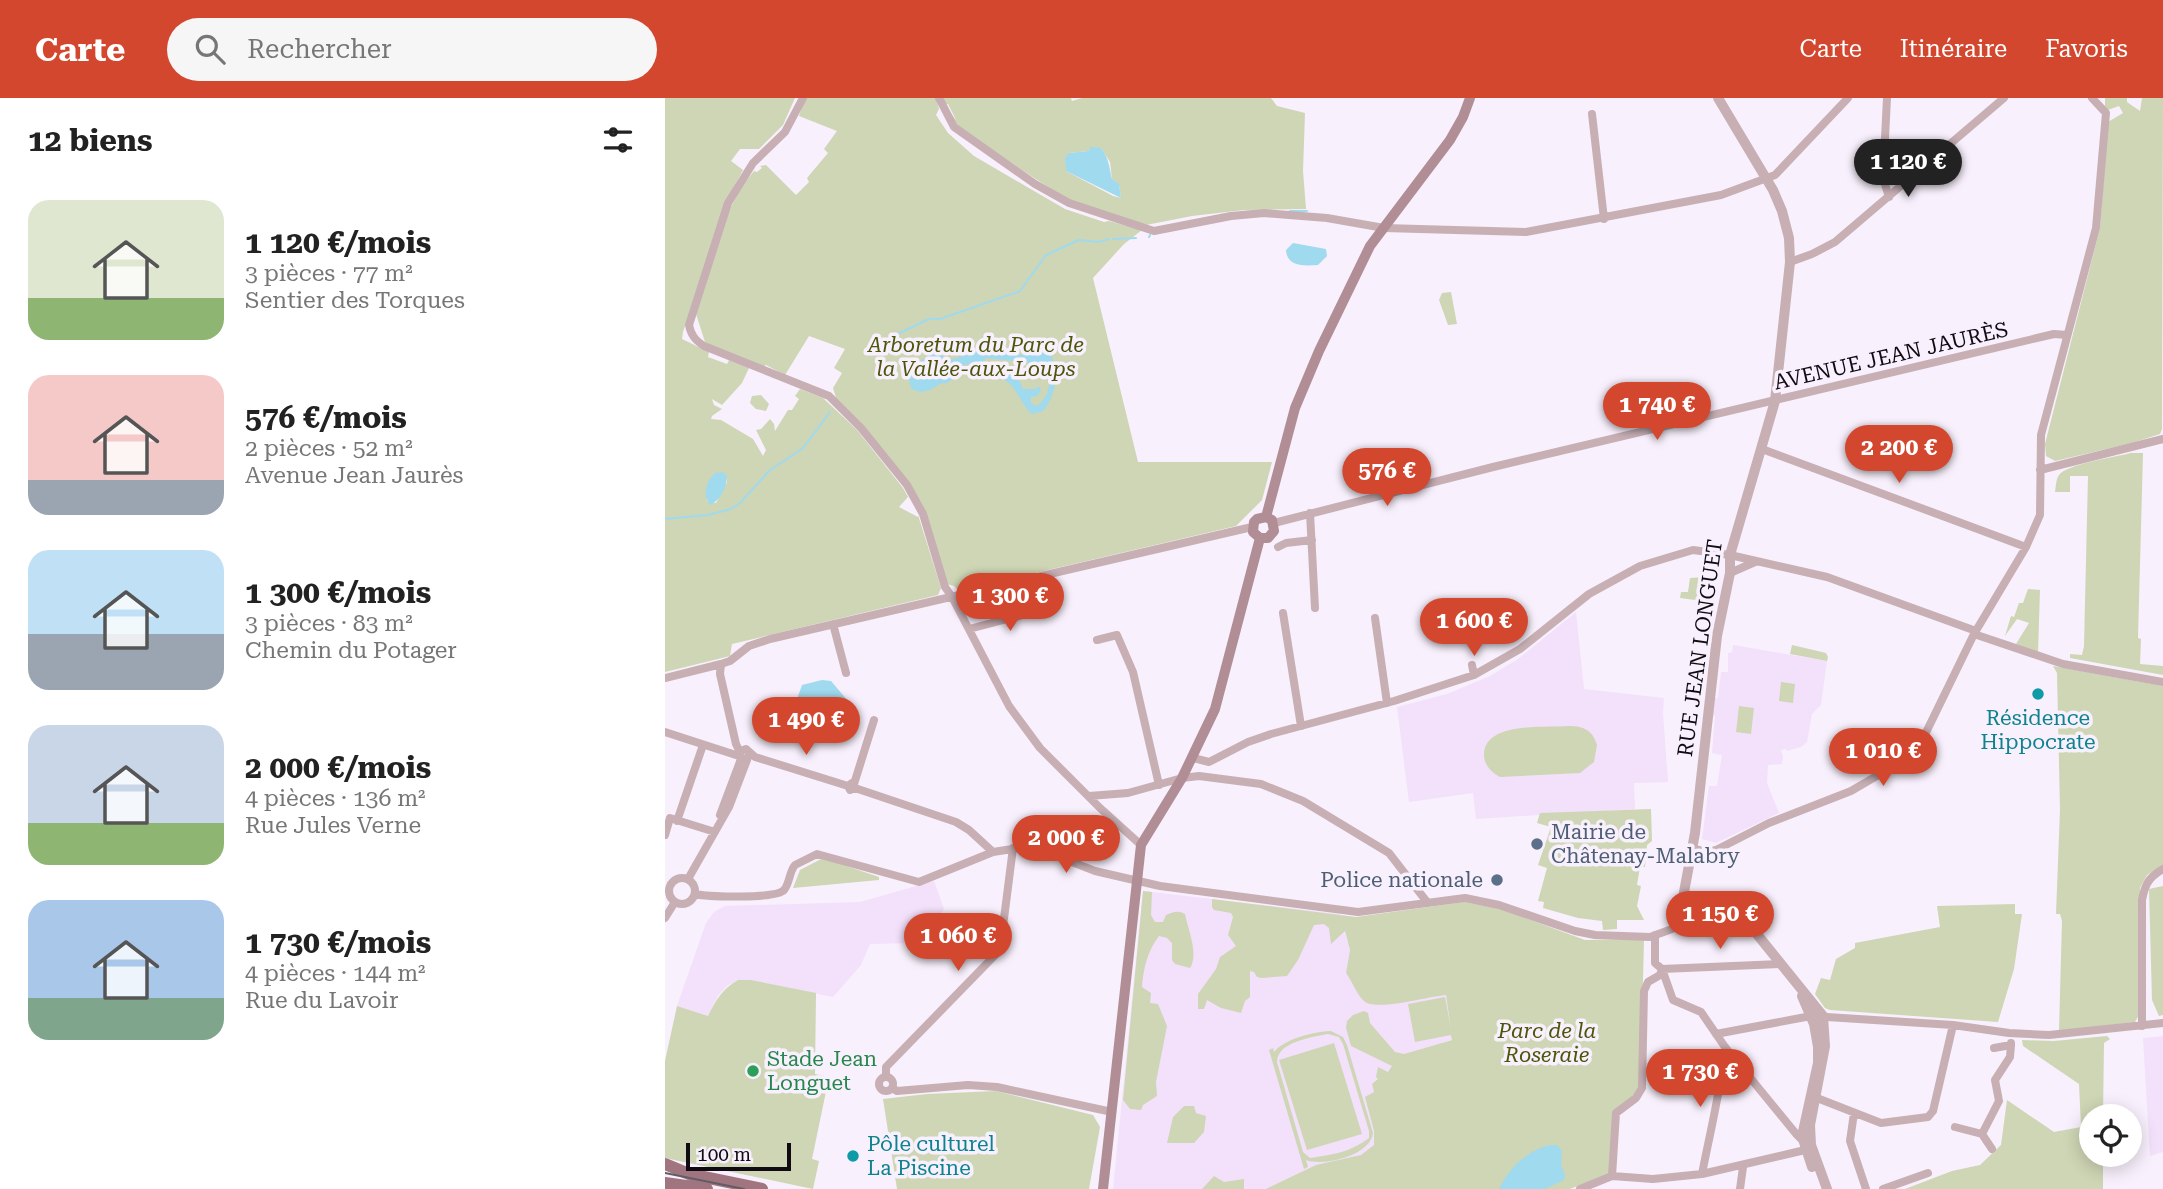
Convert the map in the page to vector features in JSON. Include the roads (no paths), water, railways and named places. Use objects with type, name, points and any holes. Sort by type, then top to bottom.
[{"type":"main road","points":[[1270,520],[1257,519],[1252,527],[1253,532],[1265,539],[1271,536],[1275,528],[1270,520],[1298,399],[1370,246],[1450,140],[1463,117],[1469,98]]},
{"type":"main road","points":[[1103,1189],[1141,845],[1193,758],[1215,709],[1260,538]]},
{"type":"main road","points":[[665,1164],[689,1174],[762,1189]]},
{"type":"main road","points":[[665,1183],[707,1189]]},
{"type":"street","points":[[803,98],[785,132],[753,163],[728,203],[689,325],[691,332],[696,341],[704,346],[827,394],[861,428],[907,485],[923,514],[945,587],[1009,706],[1040,748],[1141,845]]},
{"type":"street","points":[[939,98],[954,127],[1035,184],[1069,203],[1154,231],[1231,216],[1264,213],[1327,218],[1384,228],[1525,232],[1721,195],[1767,179],[1775,175],[1847,98]]},
{"type":"street","points":[[1887,98],[1883,178],[1889,197]]},
{"type":"street","points":[[1790,262],[1835,242],[2004,98]]},
{"type":"street","points":[[1692,848],[1707,852],[1716,850],[1769,823],[1850,791],[1916,753],[1975,632],[2026,547],[2040,514],[2041,435],[2096,228],[2106,113],[2092,98]]},
{"type":"street","name":"RUE JEAN LONGUET","points":[[1680,921],[1692,848],[1717,636],[1730,573],[1730,555],[1775,401],[1790,262],[1789,238],[1782,211],[1767,179],[1721,99]]},
{"type":"street","points":[[1592,114],[1604,219]]},
{"type":"street","name":"AVENUE JEAN JAURÈS","points":[[1270,520],[1310,513],[1517,461],[2054,334],[2067,335]]},
{"type":"street","points":[[2040,470],[2163,439]]},
{"type":"street","points":[[1762,449],[2026,547]]},
{"type":"street","points":[[1310,513],[1315,608]]},
{"type":"street","points":[[667,677],[730,661],[749,646],[833,624],[1252,527]]},
{"type":"street","points":[[1278,547],[1286,543],[1312,540]]},
{"type":"street","points":[[1193,758],[1209,762],[1248,742],[1387,703],[1473,675],[1520,649],[1589,594],[1640,566],[1693,550],[1730,555],[1827,577],[2035,656],[2063,664],[2163,682]]},
{"type":"street","points":[[1730,573],[1758,561]]},
{"type":"street","points":[[969,629],[1038,611]]},
{"type":"street","points":[[1283,613],[1301,726]]},
{"type":"street","points":[[1375,618],[1387,703]]},
{"type":"street","points":[[833,624],[846,673]]},
{"type":"street","points":[[1097,640],[1117,635],[1133,672],[1159,785]]},
{"type":"street","points":[[721,664],[720,674],[736,744],[746,756]]},
{"type":"street","points":[[1472,665],[1473,675]]},
{"type":"street","points":[[852,786],[874,720]]},
{"type":"street","points":[[665,732],[852,786],[956,822],[993,852]]},
{"type":"street","points":[[677,821],[703,745]]},
{"type":"street","points":[[688,879],[729,807],[746,756]]},
{"type":"street","points":[[1089,796],[1128,793],[1182,778],[1213,777],[1261,784],[1303,801],[1389,853],[1427,902]]},
{"type":"street","points":[[665,835],[670,818],[715,832]]},
{"type":"street","points":[[1013,848],[1000,950],[886,1067],[886,1077],[892,1080],[893,1088],[897,1091],[968,1085],[997,1087],[1112,1112]]},
{"type":"street","points":[[695,894],[776,894],[786,888],[796,865],[822,853],[919,882],[993,852],[1013,848],[1039,849],[1095,871],[1160,886],[1358,912],[1465,898],[1499,905],[1575,932],[1612,936],[1655,935],[1672,929],[1680,921],[1695,924],[1725,920],[1746,924],[1823,1016],[1825,1046],[1806,1145]]},
{"type":"street","points":[[2142,1026],[2142,900],[2144,887],[2149,879],[2163,869]]},
{"type":"street","points":[[676,879],[688,879],[695,887],[695,894],[688,903],[675,902],[667,890],[670,884],[676,879]]},
{"type":"street","points":[[665,918],[675,902]]},
{"type":"street","points":[[1655,935],[1655,963],[1663,969],[1673,1000],[1701,1012],[1725,1047],[1806,1145]]},
{"type":"street","points":[[1663,969],[1781,964]]},
{"type":"street","points":[[1612,1176],[1616,1113],[1636,1098],[1643,1082],[1644,991],[1648,982],[1660,975],[1663,969]]},
{"type":"street","points":[[1797,986],[1811,1016],[1818,1047],[1818,1063],[1802,1131],[1825,1189]]},
{"type":"street","points":[[1716,1034],[1811,1016],[1954,1025],[2049,1035],[2163,1023]]},
{"type":"street","points":[[1817,1098],[1881,1123],[1928,1117],[1933,1111],[1954,1025]]},
{"type":"street","points":[[1982,1134],[1999,1101],[1995,1080],[2010,1057],[2011,1033]]},
{"type":"street","points":[[1994,1048],[2011,1045]]},
{"type":"street","points":[[1702,1174],[1722,1085],[1725,1047]]},
{"type":"street","points":[[1854,1113],[1850,1141],[1866,1189]]},
{"type":"street","points":[[1955,1127],[1982,1134],[1992,1149]]},
{"type":"street","points":[[1580,1189],[1612,1176],[1653,1179],[1743,1167],[1806,1145]]},
{"type":"street","points":[[1740,1189],[1743,1167]]},
{"type":"street","points":[[1883,1189],[1928,1173]]},
{"type":"water","points":[[1091,147],[1101,148],[1104,152],[1112,179],[1119,184],[1121,198],[1066,171],[1065,158],[1069,153],[1088,151]]},
{"type":"water","points":[[1293,243],[1326,249],[1327,256],[1318,265],[1297,264],[1287,256],[1286,250]]},
{"type":"water","points":[[993,346],[1020,355],[1047,352],[1050,353],[1055,368],[1054,391],[1043,411],[1032,414],[1008,382],[977,367],[966,364],[948,382],[922,392],[911,388],[908,375],[902,373],[934,352],[950,360]],"holes":[[[985,358],[1040,364],[1050,382],[1047,394],[1040,404],[1035,406],[1031,403],[1031,397],[1037,396],[1041,391],[1039,386],[1036,389],[1023,389],[1011,373],[990,369],[985,364]]]},
{"type":"water","points":[[722,472],[727,476],[724,489],[720,497],[710,505],[706,497],[707,484],[715,473]]},
{"type":"water","points":[[822,680],[831,681],[854,708],[855,719],[845,727],[824,725],[799,716],[803,705],[796,702],[802,685]]},
{"type":"water","points":[[1557,1145],[1562,1151],[1564,1180],[1545,1189],[1499,1189],[1519,1161],[1533,1151]]},
{"type":"waterway","points":[[1290,211],[1307,211]]},
{"type":"waterway","points":[[1113,239],[1136,238]]},
{"type":"waterway","points":[[887,339],[929,319],[940,319],[1020,291],[1046,255],[1079,240],[1098,242],[1109,239]]},
{"type":"waterway","points":[[665,519],[708,515],[731,509],[740,503],[769,471],[803,448],[830,412]]},
{"type":"tram line","points":[[665,1173],[744,1189]]},
{"type":"place","name":"Résidence Hippocrate","points":[[2038,694]]},
{"type":"place","name":"Mairie de Châtenay-Malabry","points":[[1537,844]]},
{"type":"place","name":"Police nationale","points":[[1497,880]]},
{"type":"place","name":"Stade Jean Longuet","points":[[753,1071]]},
{"type":"place","name":"Pôle culturel La Piscine","points":[[853,1156]]},
{"type":"park label","name":"Arboretum du Parc de la Vallée-aux-Loups","points":[[976,357]]},
{"type":"park label","name":"Parc de la Roseraie","points":[[1547,1043]]}]
